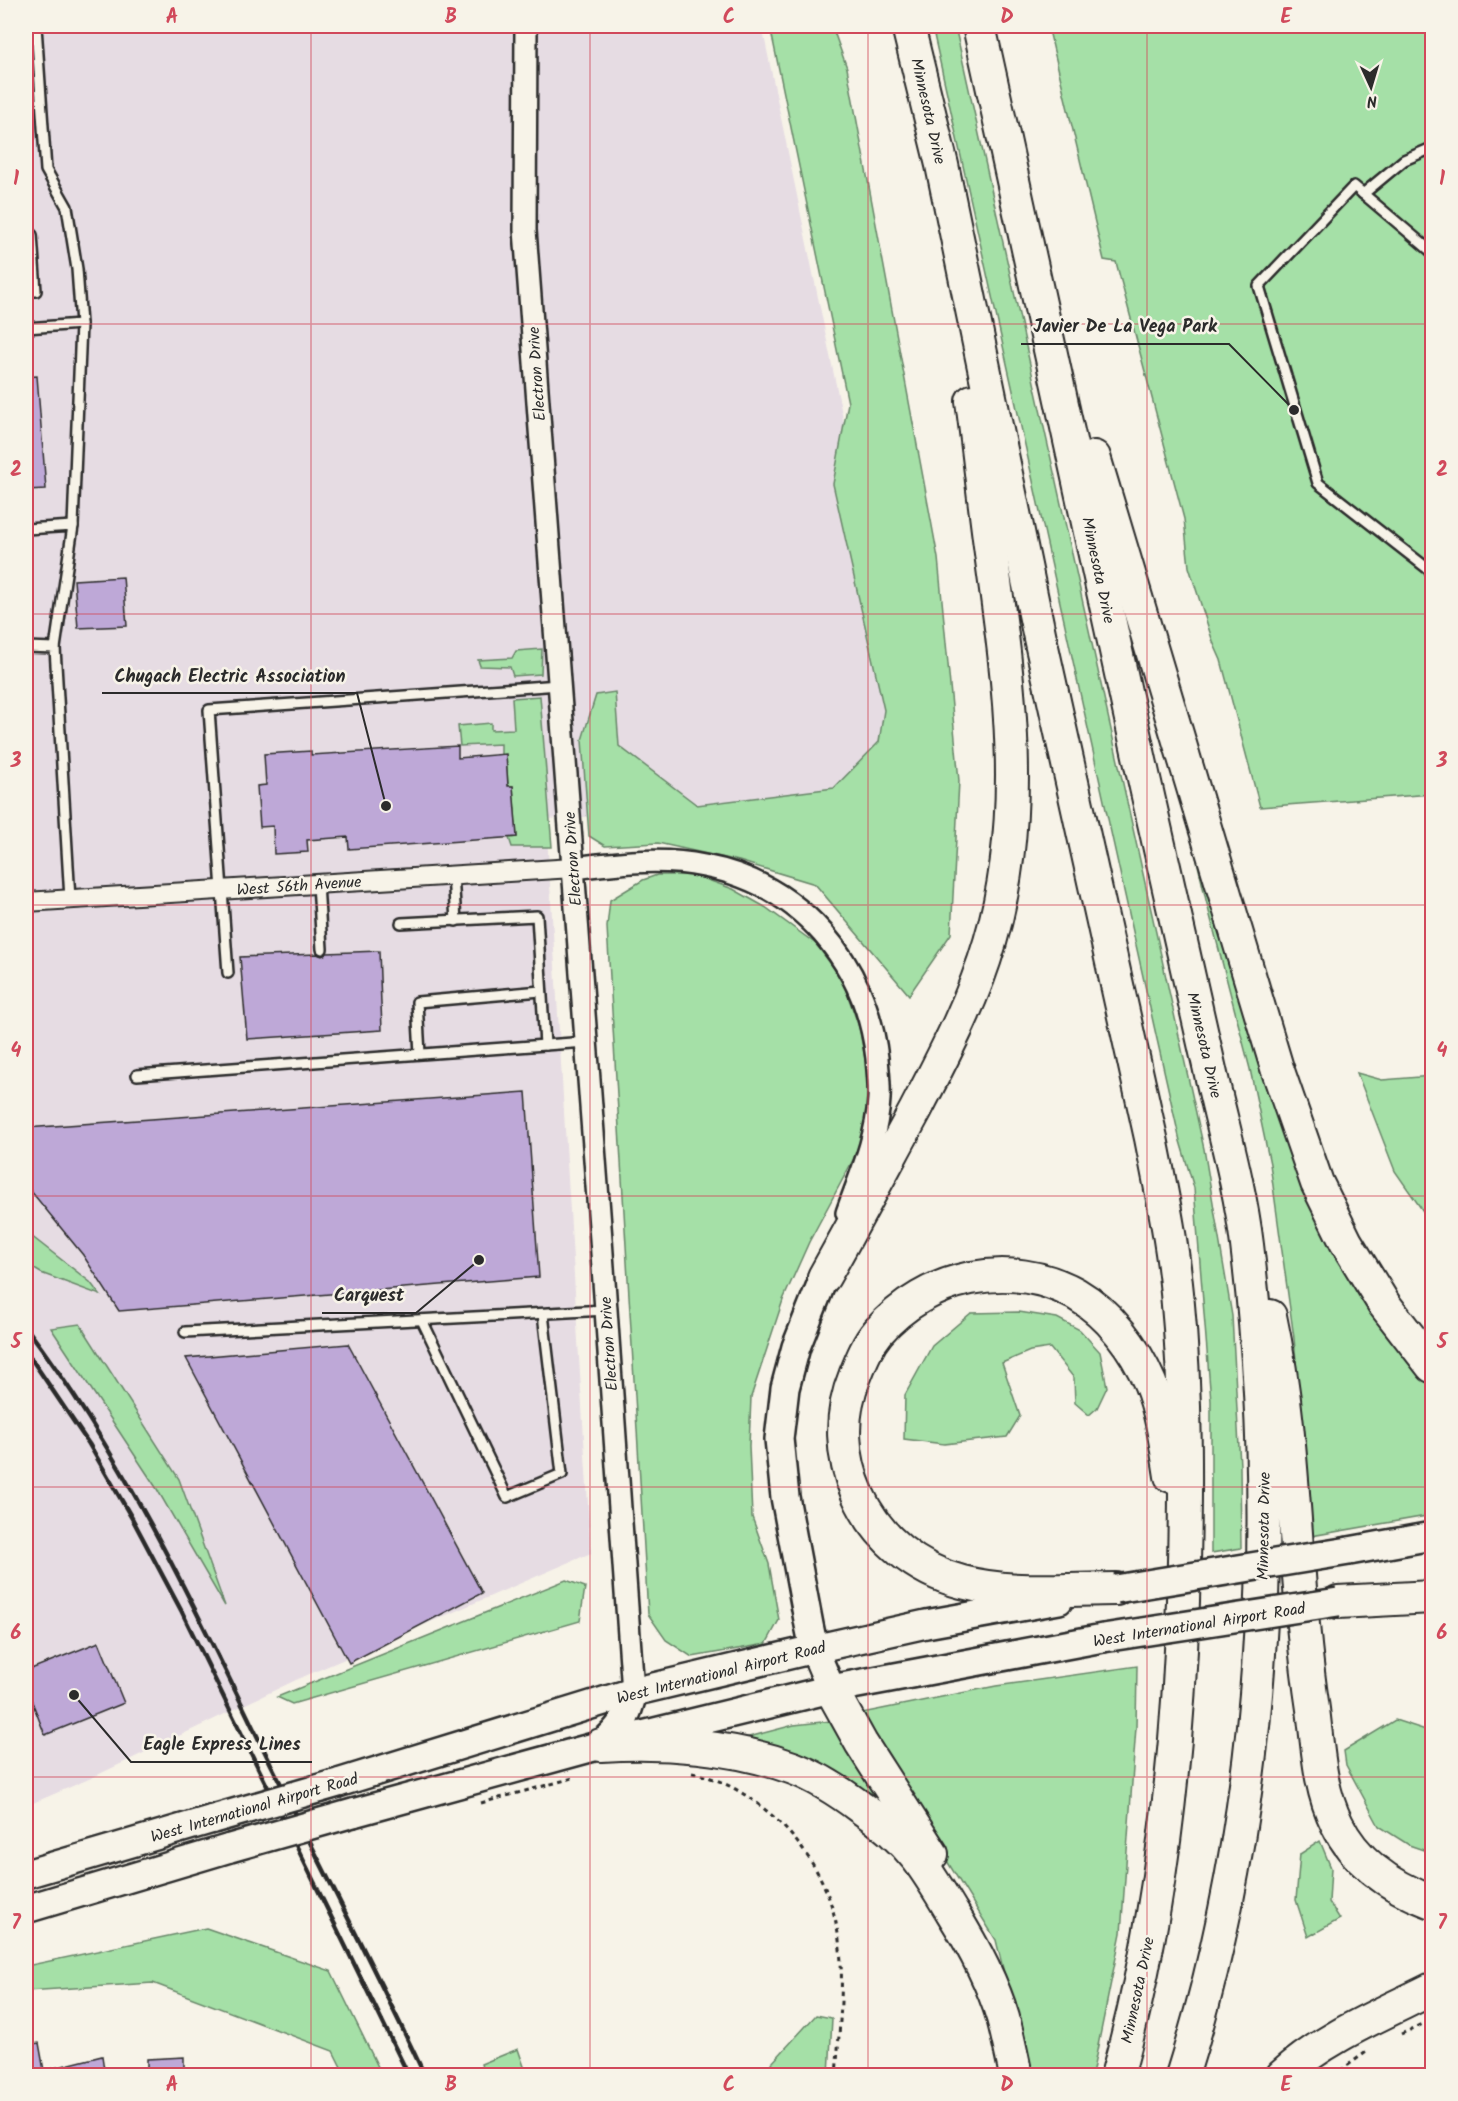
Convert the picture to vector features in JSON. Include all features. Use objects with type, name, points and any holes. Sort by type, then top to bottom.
[{"type":"highway","name":"Minnesota Drive","points":[[908,26],[942,165],[1040,638],[1151,1138],[1166,1211],[1177,1290],[1186,1434],[1179,1707],[1171,1794],[1144,1961],[1117,2076]]},
{"type":"highway","name":"Minnesota Drive","points":[[979,26],[1247,1243],[1261,1401],[1264,1477],[1260,1653],[1250,1754],[1232,1874],[1210,1971],[1182,2076]]},
{"type":"highway","points":[[1004,141],[1107,503],[1295,1124],[1317,1183],[1347,1242],[1384,1304],[1432,1366]]},
{"type":"highway","points":[[824,1277],[895,1148],[970,1000],[990,942],[1008,855],[1013,803],[1010,710],[976,430],[955,290],[942,165]]},
{"type":"highway","points":[[1247,1243],[1266,1298],[1280,1362],[1306,1664],[1324,1792],[1329,1808],[1343,1835],[1366,1865],[1409,1893],[1432,1902]]},
{"type":"highway","points":[[1116,1589],[1003,1589],[962,1582],[929,1570],[901,1552],[881,1532],[863,1507],[852,1480],[845,1451],[843,1422],[849,1390],[863,1356],[878,1333],[899,1311],[920,1296],[948,1283],[975,1277],[1003,1275],[1030,1278],[1054,1285],[1076,1294],[1095,1308],[1119,1330],[1135,1354],[1150,1384],[1160,1414],[1184,1565]]},
{"type":"highway","points":[[1338,1602],[1432,1597]]},
{"type":"highway","points":[[831,1689],[861,1743],[942,1870],[976,1929],[988,1960],[992,1989]]},
{"type":"highway","points":[[601,1745],[641,1743],[730,1751],[795,1768],[842,1794],[892,1831],[917,1858],[966,1934],[1003,2017],[1016,2076]]},
{"type":"highway","points":[[1282,2076],[1347,2031],[1432,1989]]},
{"type":"main road","points":[[824,1277],[793,1357],[780,1416],[779,1439],[785,1497],[814,1649],[831,1689]]},
{"type":"main road","name":"West International Airport Road","points":[[26,1874],[338,1783],[633,1692],[926,1624],[1116,1589],[1432,1536]]},
{"type":"main road","name":"West International Airport Road","points":[[26,1909],[230,1848],[601,1745],[831,1689],[1103,1638],[1338,1602],[1432,1584]]},
{"type":"main road","points":[[601,1745],[614,1735],[622,1724],[633,1692]]},
{"type":"street","name":"Electron Drive","points":[[526,26],[525,230],[633,1692]]},
{"type":"street","points":[[573,868],[662,861],[705,866],[737,875],[791,904],[838,951],[866,1004],[874,1036],[880,1098],[870,1149],[824,1277]]},
{"type":"street","name":"West 56th Avenue","points":[[26,902],[573,868]]},
{"type":"lane","points":[[36,26],[46,170],[67,207],[77,269],[81,324],[73,526],[55,648],[70,899]]},
{"type":"lane","points":[[1363,194],[1404,160],[1432,148]]},
{"type":"lane","points":[[1432,252],[1354,186],[1259,286],[1318,483],[1432,572]]},
{"type":"lane","points":[[26,236],[32,235],[36,291],[26,291]]},
{"type":"lane","points":[[26,328],[81,324]]},
{"type":"lane","points":[[26,529],[73,526]]},
{"type":"lane","points":[[26,647],[55,648]]},
{"type":"lane","points":[[228,973],[209,710],[559,685]]},
{"type":"lane","points":[[453,875],[456,921]]},
{"type":"lane","points":[[318,884],[322,949]]},
{"type":"lane","points":[[401,923],[537,916],[545,1045]]},
{"type":"lane","points":[[420,1054],[417,1002],[542,991]]},
{"type":"lane","points":[[137,1076],[586,1042]]},
{"type":"lane","points":[[185,1332],[606,1310]]},
{"type":"lane","points":[[422,1320],[507,1497],[562,1474],[543,1314]]},
{"type":"path","points":[[688,1772],[710,1776],[761,1804],[799,1842],[824,1883],[839,1930],[842,1978],[836,2076]]},
{"type":"path","points":[[475,1805],[582,1776]]},
{"type":"path","points":[[1394,2037],[1432,2020]]},
{"type":"path","points":[[1333,2076],[1376,2045]]},
{"type":"shaded area","points":[[26,26],[762,26],[906,724],[851,796],[694,811],[546,819],[591,1553],[298,1679],[89,1779],[26,1806]]},
{"type":"green space","points":[[770,26],[832,26],[847,68],[938,558],[959,781],[951,934],[909,995],[815,884],[739,861],[658,843],[605,846],[589,836],[582,740],[596,695],[615,692],[619,746],[697,805],[834,788],[879,742],[884,710],[833,484],[848,403]]},
{"type":"green space","points":[[932,26],[955,26],[1204,1149],[1232,1316],[1240,1466],[1241,1548],[1211,1553],[1211,1401],[1194,1188],[1180,1141],[1154,1026]]},
{"type":"green space","points":[[1048,26],[1432,26],[1432,794],[1260,807],[1221,660],[1189,567],[1184,519],[1116,262],[1104,260]]},
{"type":"green space","points":[[542,649],[541,674],[513,676],[510,667],[480,666],[478,660],[512,658],[516,651]]},
{"type":"green space","points":[[540,696],[552,847],[512,847],[509,838],[517,837],[513,786],[508,786],[506,755],[501,755],[501,744],[460,746],[458,726],[491,723],[491,730],[514,729],[512,698]]},
{"type":"green space","points":[[1170,743],[1257,1038],[1432,1380],[1432,1515],[1311,1536],[1294,1338],[1270,1164],[1250,1069],[1206,900]]},
{"type":"green space","points":[[657,875],[694,875],[733,889],[765,907],[816,944],[842,979],[859,1027],[872,1115],[853,1160],[809,1242],[783,1300],[751,1397],[749,1446],[752,1517],[769,1564],[779,1620],[766,1644],[692,1657],[666,1640],[648,1614],[607,927],[610,900],[643,880]]},
{"type":"green space","points":[[1357,1073],[1382,1080],[1432,1076],[1432,1224],[1395,1171]]},
{"type":"green space","points":[[26,1232],[90,1282],[100,1295],[41,1273],[26,1264]]},
{"type":"green space","points":[[1019,1312],[1057,1318],[1080,1330],[1100,1352],[1107,1387],[1097,1408],[1089,1415],[1075,1403],[1074,1378],[1050,1348],[1030,1351],[1002,1363],[1020,1416],[1007,1437],[944,1444],[904,1439],[905,1395],[932,1346],[971,1313]]},
{"type":"green space","points":[[80,1324],[179,1479],[225,1606],[157,1489],[51,1328]]},
{"type":"green space","points":[[566,1580],[585,1587],[580,1621],[292,1704],[277,1697]]},
{"type":"green space","points":[[1137,1666],[1136,1727],[1121,1933],[1092,2075],[1026,2075],[1018,2030],[996,1940],[908,1798],[862,1713],[996,1686]]},
{"type":"green space","points":[[1395,1720],[1432,1732],[1432,1853],[1409,1845],[1379,1826],[1346,1765],[1344,1751]]},
{"type":"green space","points":[[831,1721],[892,1817],[745,1738],[794,1725]]},
{"type":"green space","points":[[1320,1841],[1331,1868],[1329,1902],[1340,1919],[1308,1937],[1296,1900],[1300,1854]]},
{"type":"green space","points":[[206,1928],[331,1971],[382,2075],[345,2075],[333,2051],[153,1983],[26,1991],[26,1966]]},
{"type":"green space","points":[[816,2015],[832,2018],[829,2075],[769,2075],[771,2064]]},
{"type":"green space","points":[[518,2049],[527,2075],[484,2075],[481,2064]]},
{"type":"building","points":[[37,376],[46,489],[26,490],[26,377]]},
{"type":"building","points":[[123,577],[127,626],[78,628],[74,580]]},
{"type":"building","points":[[458,746],[458,758],[506,754],[508,786],[513,786],[517,837],[349,849],[348,837],[307,840],[308,852],[274,854],[273,826],[260,827],[257,786],[266,785],[264,754],[311,751],[311,755]]},
{"type":"building","points":[[379,951],[382,1030],[247,1039],[240,957],[317,954],[322,956],[327,953]]},
{"type":"building","points":[[526,1092],[539,1277],[119,1311],[83,1255],[26,1185],[26,1128]]},
{"type":"building","points":[[348,1344],[482,1593],[349,1663],[186,1358]]},
{"type":"building","points":[[99,1642],[124,1703],[45,1735],[26,1686],[26,1671]]},
{"type":"building","points":[[39,2043],[45,2076],[26,2076],[26,2045]]},
{"type":"building","points":[[102,2056],[105,2076],[46,2076],[46,2070]]},
{"type":"building","points":[[184,2057],[184,2076],[147,2076],[147,2059]]},
{"type":"railway","points":[[26,1327],[94,1426],[154,1530],[425,2076]]},
{"type":"railway","points":[[26,1351],[89,1444],[182,1612],[409,2076]]},
{"type":"place","name":"Javier De La Vega Park","points":[[1294,410]]},
{"type":"place","name":"Chugach Electric Association","points":[[386,806]]},
{"type":"place","name":"Carquest","points":[[479,1260]]},
{"type":"place","name":"Eagle Express Lines","points":[[74,1695]]}]
